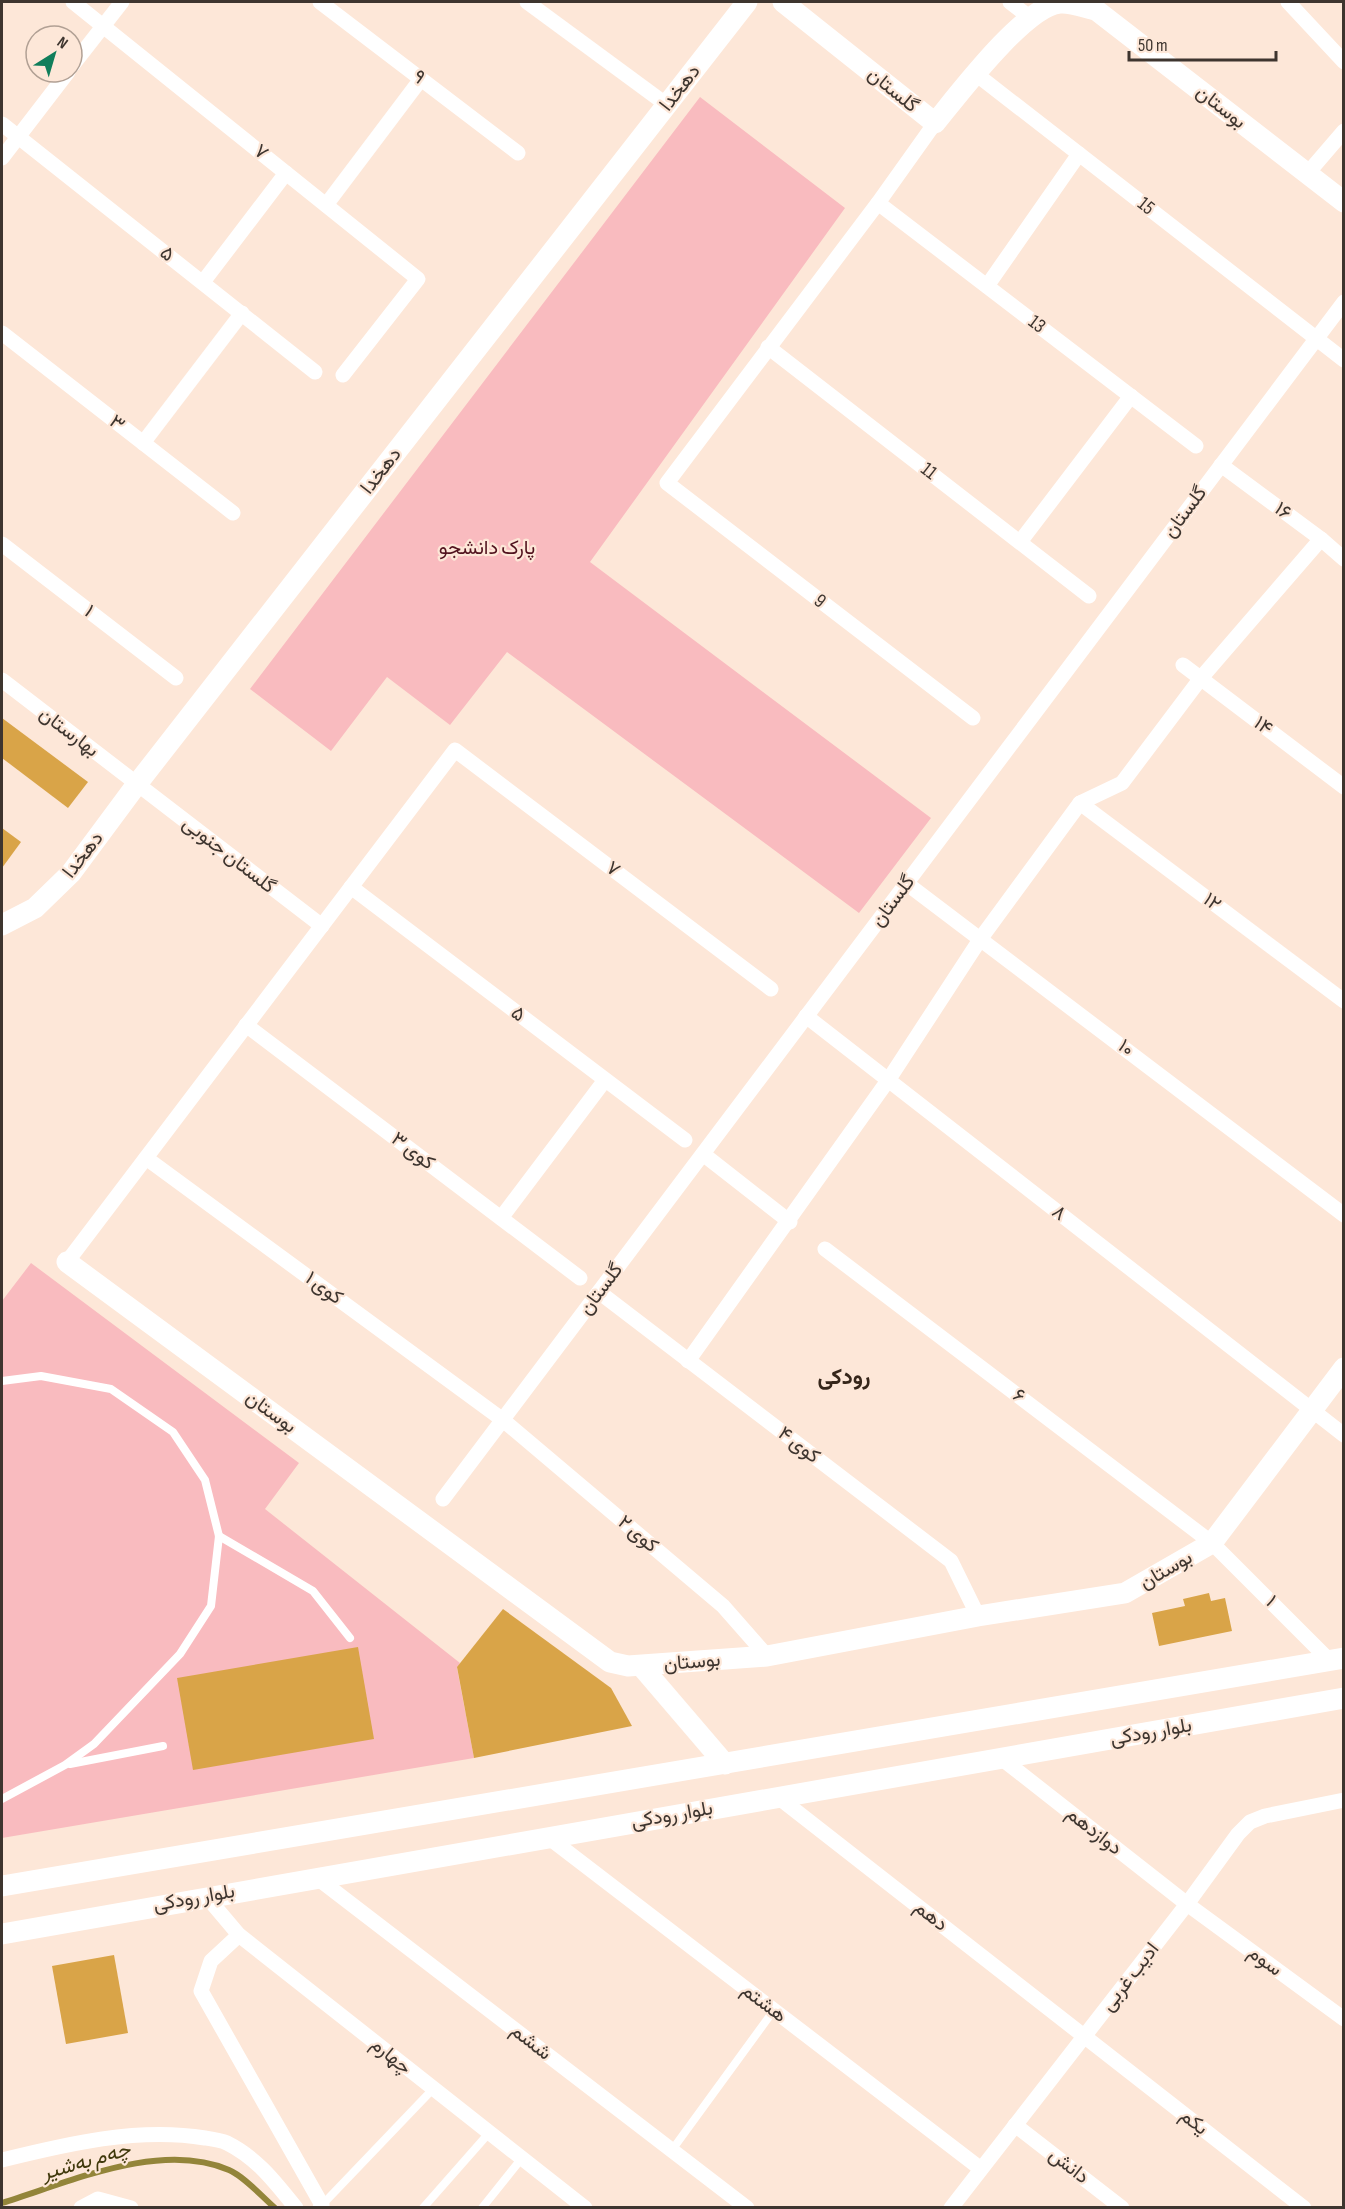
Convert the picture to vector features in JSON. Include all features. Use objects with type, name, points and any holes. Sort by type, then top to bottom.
[{"type":"street","points":[[72,2],[103,26]]},
{"type":"street","points":[[84,51],[122,2]]},
{"type":"street","name":"۹","points":[[320,2],[518,153]]},
{"type":"street","points":[[527,2],[667,105]]},
{"type":"street","name":"دهخدا","points":[[2,925],[35,908],[71,873],[137,784],[747,2]]},
{"type":"street","name":"گلستان","points":[[667,483],[878,203],[935,123],[783,2]]},
{"type":"street","points":[[1010,2],[1029,17]]},
{"type":"street","name":"بوستان","points":[[935,123],[976,74],[1029,17],[1059,2],[1096,10],[1344,202]]},
{"type":"street","points":[[1288,2],[1344,62]]},
{"type":"street","name":"۷","points":[[103,26],[418,279],[343,375]]},
{"type":"street","name":"15","points":[[976,74],[1344,360]]},
{"type":"street","points":[[326,205],[421,79]]},
{"type":"street","points":[[2,158],[59,84]]},
{"type":"street","points":[[2,124],[18,137]]},
{"type":"street","points":[[1307,174],[1344,131]]},
{"type":"street","name":"۵","points":[[18,137],[315,372]]},
{"type":"street","points":[[987,286],[1079,154]]},
{"type":"street","points":[[203,282],[286,173]]},
{"type":"street","name":"13","points":[[878,203],[1196,446]]},
{"type":"street","name":"گلستان","points":[[443,1499],[1344,302]]},
{"type":"street","points":[[143,443],[242,313]]},
{"type":"street","name":"۳","points":[[2,333],[233,513]]},
{"type":"street","name":"11","points":[[768,347],[1089,596]]},
{"type":"street","points":[[1020,542],[1131,396]]},
{"type":"street","name":"۱۶","points":[[1221,465],[1321,539],[1344,559]]},
{"type":"street","name":"9","points":[[667,483],[973,718]]},
{"type":"street","points":[[688,1361],[790,1221],[889,1079],[981,938],[1080,803],[1122,783],[1201,678],[1321,539]]},
{"type":"street","name":"۱","points":[[2,544],[176,678]]},
{"type":"street","name":"۱۴","points":[[1183,665],[1344,787]]},
{"type":"street","name":"بهارستان","points":[[2,680],[137,784]]},
{"type":"street","name":"۷","points":[[351,887],[455,750],[771,989]]},
{"type":"street","name":"گلستان جنوبی","points":[[137,784],[322,926]]},
{"type":"street","name":"۱۲","points":[[1080,803],[1344,1001]]},
{"type":"street","name":"۱۰","points":[[906,883],[1344,1215]]},
{"type":"street","points":[[67,1262],[351,887]]},
{"type":"street","name":"۵","points":[[351,887],[685,1140]]},
{"type":"street","name":"۸","points":[[806,1016],[1312,1411]]},
{"type":"street","name":"کوی ۳","points":[[246,1025],[580,1278]]},
{"type":"street","points":[[501,1218],[605,1080]]},
{"type":"street","points":[[703,1154],[790,1221]]},
{"type":"street","name":"کوی ۱","points":[[146,1158],[503,1419]]},
{"type":"street","name":"۶","points":[[825,1249],[1212,1543]]},
{"type":"street","name":"بوستان","points":[[67,1262],[610,1662],[642,1667],[767,1656],[978,1616],[1125,1593],[1212,1543],[1344,1368]]},
{"type":"street","name":"کوی ۴","points":[[599,1292],[951,1561],[978,1616]]},
{"type":"street","points":[[1312,1411],[1344,1435]]},
{"type":"street","name":"کوی ۲","points":[[503,1419],[723,1606],[767,1656]]},
{"type":"street","name":"۱","points":[[1212,1543],[1336,1659]]},
{"type":"street","name":"بلوار رودکی","points":[[2,1886],[1336,1659]]},
{"type":"street","points":[[642,1667],[725,1764]]},
{"type":"street","name":"بلوار رودکی","points":[[2,1934],[206,1896],[1344,1698]]},
{"type":"street","name":"دوازدهم","points":[[1001,1758],[1187,1904]]},
{"type":"street","name":"دهم","points":[[778,1797],[1084,2036]]},
{"type":"street","name":"ادیب غربی","points":[[951,2208],[1187,1904],[1238,1834],[1250,1822],[1264,1816],[1344,1800]]},
{"type":"street","name":"هشتم","points":[[548,1837],[981,2169]]},
{"type":"street","name":"ششم","points":[[316,1877],[747,2208]]},
{"type":"street","name":"چهارم","points":[[206,1896],[239,1935],[585,2208]]},
{"type":"street","name":"سوم","points":[[1187,1904],[1344,2019]]},
{"type":"street","points":[[239,1935],[211,1961],[201,1991],[321,2206]]},
{"type":"street","name":"یکم","points":[[1084,2036],[1304,2208]]},
{"type":"street","name":"دانش","points":[[1015,2125],[1122,2208]]},
{"type":"street","points":[[2,2160],[66,2145],[122,2137],[177,2134],[225,2142],[262,2165],[296,2208]]},
{"type":"street","points":[[81,2208],[98,2199],[131,2208]]},
{"type":"lane","points":[[2,1382],[40,1376],[111,1389],[173,1432],[205,1480],[219,1536],[211,1606],[180,1654],[94,1744],[65,1765],[2,1799]]},
{"type":"lane","points":[[219,1536],[314,1591],[350,1638]]},
{"type":"lane","points":[[65,1765],[164,1746]]},
{"type":"lane","points":[[672,2150],[774,2010]]},
{"type":"lane","points":[[321,2206],[433,2089]]},
{"type":"lane","points":[[423,2208],[489,2133]]},
{"type":"lane","points":[[482,2208],[522,2158]]},
{"type":"green space","name":"پارک دانشجو","points":[[700,97],[845,208],[590,562],[931,818],[859,913],[507,652],[450,725],[387,677],[331,751],[250,689]]},
{"type":"green space","points":[[31,1263],[299,1463],[265,1509],[460,1663],[457,1668],[474,1758],[2,1838],[2,1301]]},
{"type":"building","points":[[2,718],[88,782],[68,808],[2,758]]},
{"type":"building","points":[[2,828],[21,842],[2,868]]},
{"type":"building","points":[[1209,1593],[1211,1601],[1225,1598],[1232,1631],[1159,1646],[1152,1613],[1185,1606],[1183,1599]]},
{"type":"building","points":[[503,1609],[611,1688],[632,1726],[474,1758],[457,1667]]},
{"type":"building","points":[[358,1647],[374,1739],[193,1770],[177,1678]]},
{"type":"building","points":[[114,1955],[128,2033],[66,2044],[52,1966]]},
{"type":"waterway","name":"چەم بەشیر","points":[[2,2203],[114,2168],[144,2162],[174,2160],[202,2162],[229,2170],[247,2182],[275,2208]]},
{"type":"district","name":"رودکی","points":[[844,1377]]}]
